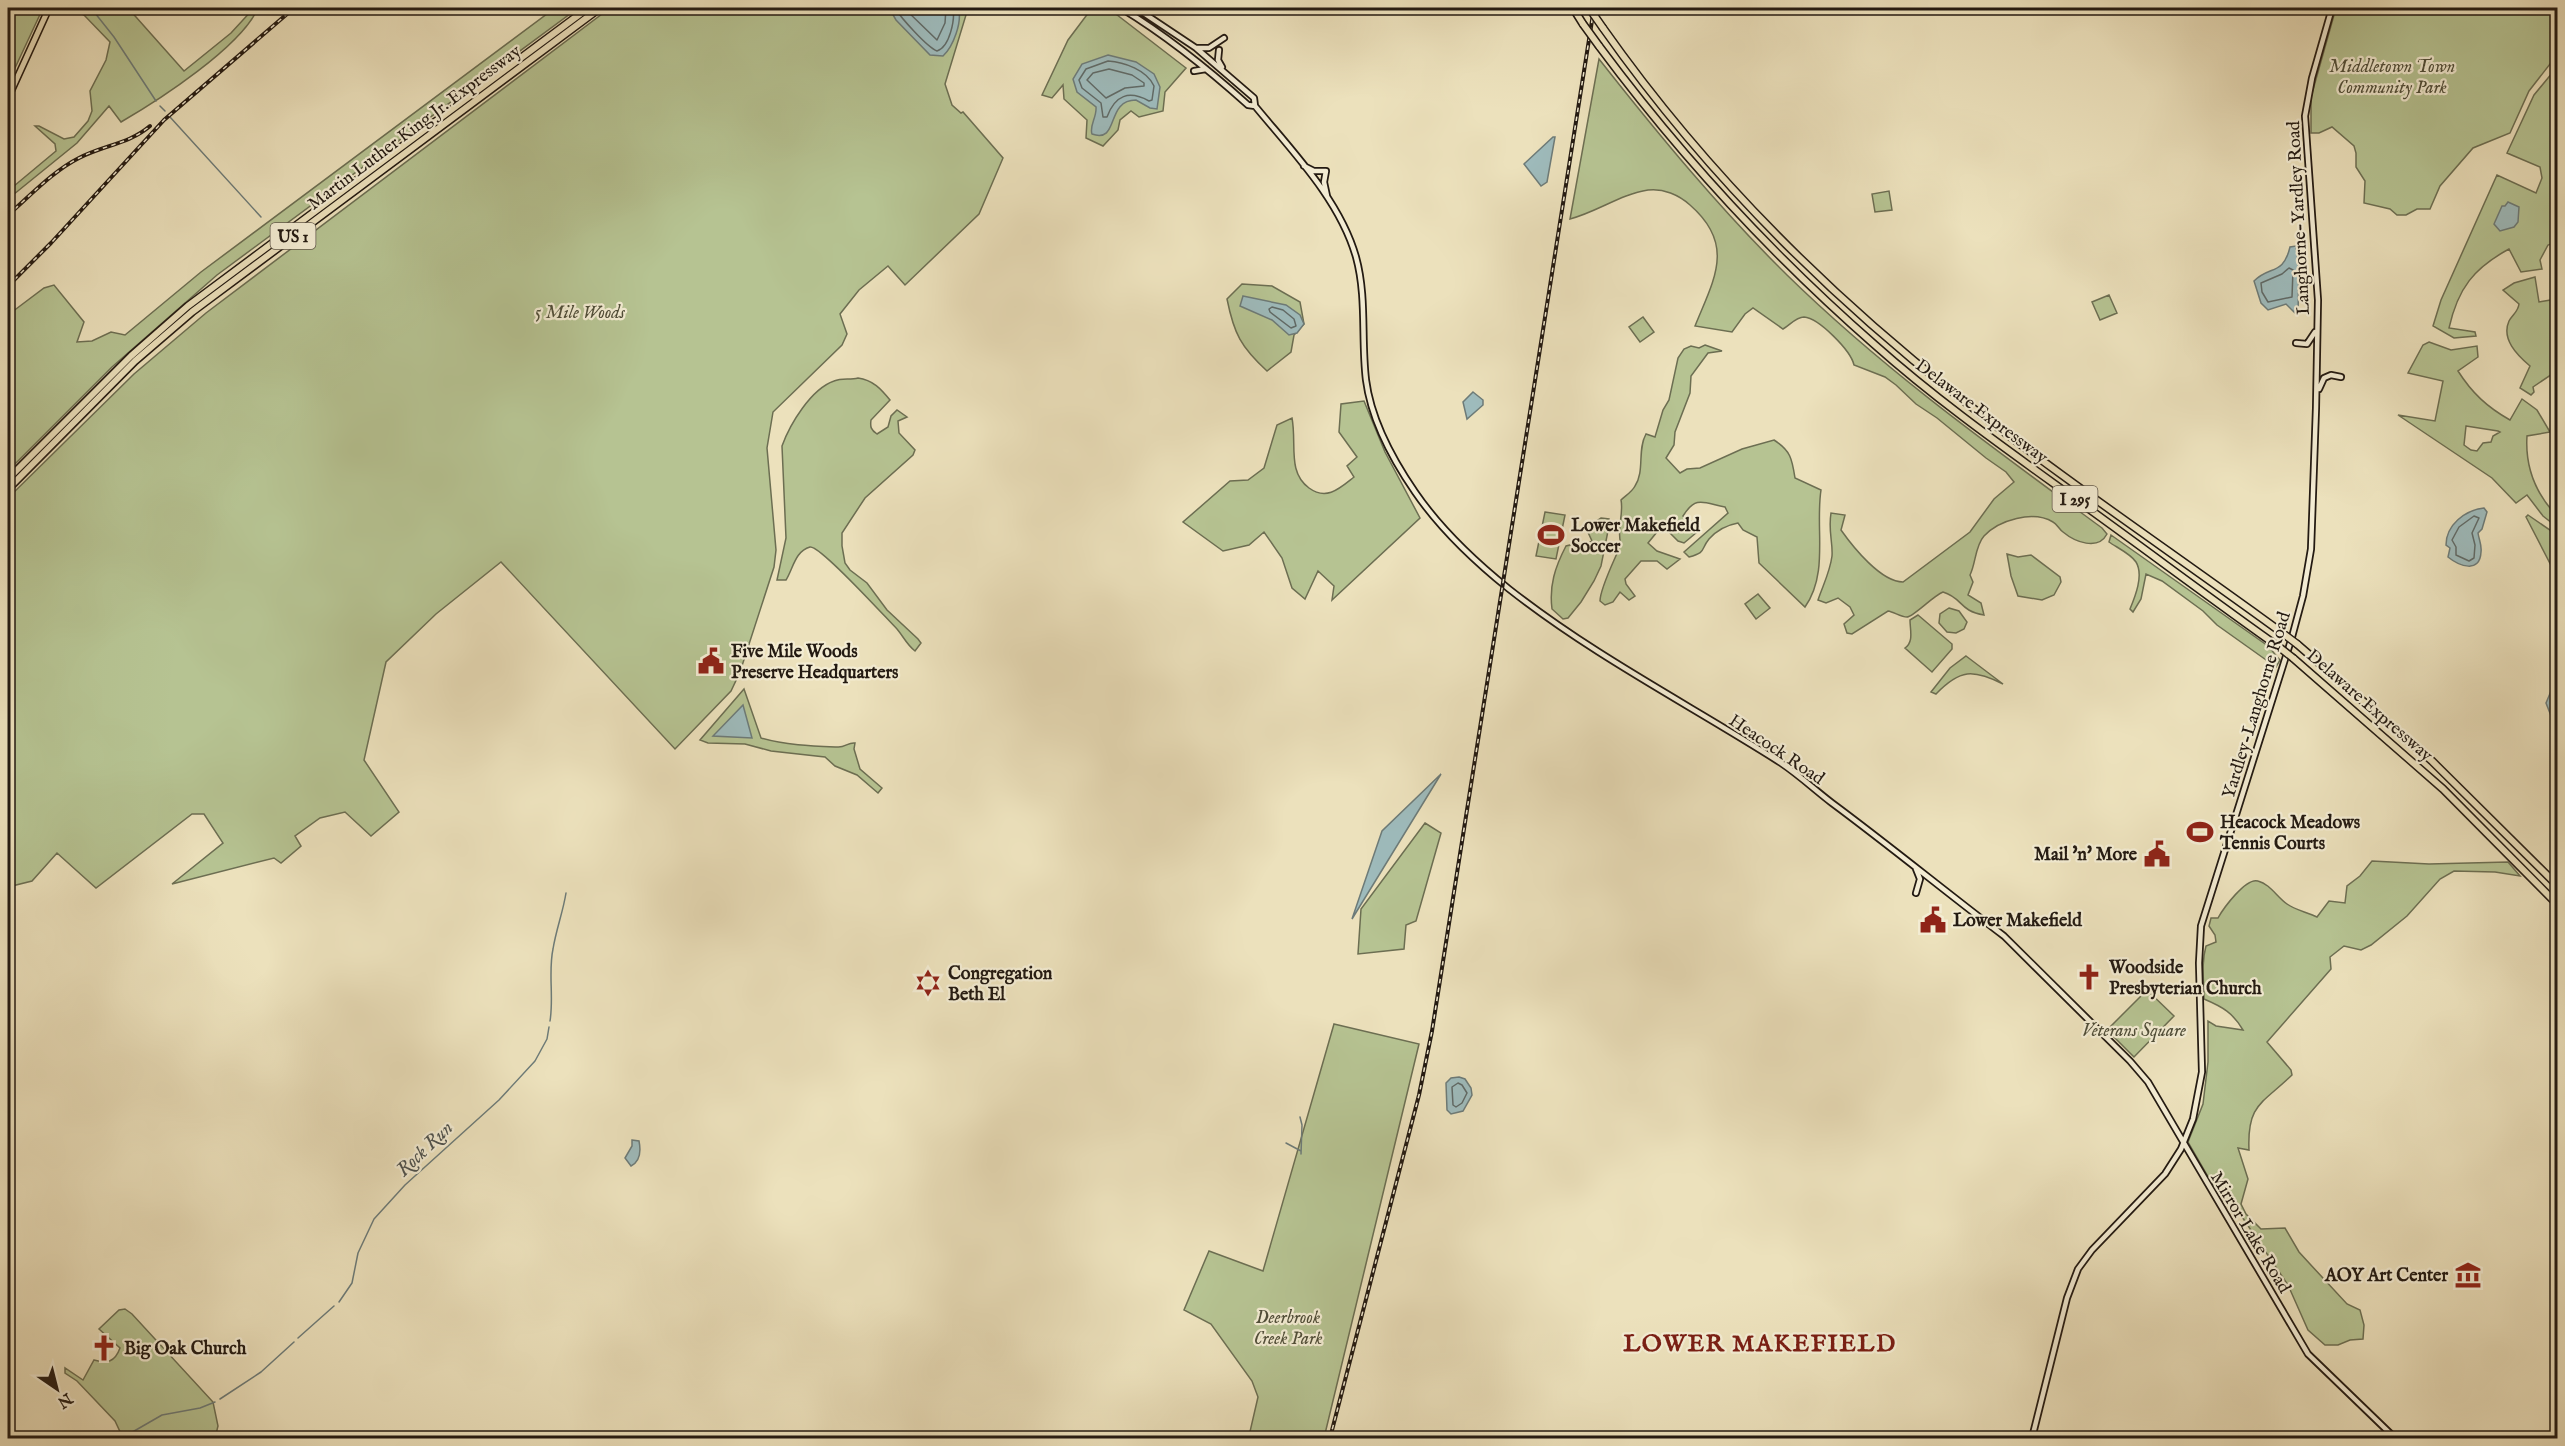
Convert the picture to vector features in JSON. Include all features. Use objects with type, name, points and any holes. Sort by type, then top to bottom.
[{"type":"highway","name":"Martin Luther King Jr. Expressway","points":[[8,479],[131,356],[188,306],[588,8]]},
{"type":"highway","name":"Martin Luther King Jr. Expressway","points":[[8,489],[135,361],[192,312],[600,8]]},
{"type":"highway","name":"Delaware Expressway","points":[[1573,8],[1599,46],[1653,115],[1724,199],[1802,279],[1876,346],[1963,417],[2293,658],[2426,774],[2558,906]]},
{"type":"highway","name":"Delaware Expressway","points":[[1589,8],[1658,101],[1721,175],[1789,248],[1864,318],[1972,408],[2297,644],[2432,761],[2558,886]]},
{"type":"main road","points":[[8,98],[49,8]]},
{"type":"main road","points":[[1121,8],[1155,29],[1207,69],[1248,105],[1255,106]]},
{"type":"main road","name":"Heacock Road","points":[[1136,8],[1196,48],[1254,98],[1255,106],[1303,165],[1329,202],[1348,236],[1360,275],[1365,369],[1373,405],[1394,458],[1428,511],[1471,557],[1554,622],[1637,677],[1778,762],[2015,947],[2097,1028]]},
{"type":"main road","name":"Langhorne-Yardley Road","points":[[2317,358],[2315,255],[2305,116],[2312,78],[2332,8]]},
{"type":"main road","points":[[1196,48],[1209,48],[1224,38]]},
{"type":"main road","points":[[1219,50],[1218,60],[1225,72]]},
{"type":"main road","points":[[1194,71],[1207,69]]},
{"type":"main road","points":[[1303,165],[1314,171],[1326,171],[1324,182],[1329,202]]},
{"type":"main road","points":[[2296,343],[2304,345],[2310,342],[2314,337],[2317,324]]},
{"type":"main road","name":"Yardley-Langhorne Road","points":[[2032,1438],[2067,1298],[2078,1269],[2092,1250],[2160,1180],[2183,1144],[2196,1106],[2202,1072],[2199,963],[2201,926],[2290,641],[2306,578],[2312,531],[2317,358]]},
{"type":"main road","points":[[2317,397],[2324,378],[2331,375],[2341,378]]},
{"type":"main road","points":[[1915,867],[1920,879],[1916,893]]},
{"type":"main road","name":"Mirror Lake Road","points":[[2097,1028],[2148,1082],[2308,1354],[2395,1438]]},
{"type":"green space","points":[[8,8],[43,8],[8,83]]},
{"type":"green space","points":[[71,8],[128,8],[184,71],[231,33],[254,8],[258,8],[235,39],[177,87],[121,122],[109,106],[77,143],[8,199],[8,191],[56,151],[55,144],[35,126],[64,139],[74,137],[88,121],[92,111],[90,91],[106,60],[110,42],[84,15]]},
{"type":"green space","points":[[555,8],[578,8],[217,275],[112,367],[8,471],[8,315],[44,288],[54,285],[84,322],[77,342],[92,341],[111,332],[125,335],[201,272]]},
{"type":"green space","name":"5 Mile Woods","points":[[610,8],[966,8],[966,15],[945,84],[952,105],[961,113],[963,112],[1003,158],[979,214],[905,285],[888,266],[859,290],[840,314],[847,334],[842,345],[773,412],[767,448],[776,550],[774,567],[740,672],[731,691],[675,749],[501,562],[436,614],[386,662],[364,760],[399,812],[371,836],[345,812],[320,818],[295,836],[301,846],[281,863],[274,858],[172,884],[223,843],[204,814],[192,814],[96,888],[57,853],[32,881],[8,887],[8,498],[134,374],[206,313]]},
{"type":"green space","points":[[1092,8],[1108,8],[1186,68],[1165,92],[1163,111],[1139,117],[1131,111],[1120,120],[1118,130],[1103,146],[1086,138],[1087,120],[1064,99],[1063,85],[1052,98],[1042,95],[1068,40]]},
{"type":"green space","name":"Middletown Town Community Park","points":[[2336,8],[2557,8],[2557,55],[2529,91],[2510,133],[2473,148],[2440,186],[2430,209],[2417,209],[2406,215],[2397,215],[2390,209],[2364,203],[2365,181],[2356,167],[2354,146],[2332,127],[2319,133],[2311,133],[2311,97]]},
{"type":"green space","points":[[1599,59],[1737,224],[1787,275],[1901,376],[1980,438],[2102,528],[2107,534],[2103,539],[2092,543],[2080,542],[2068,536],[2045,518],[2026,517],[2007,521],[1990,530],[1981,540],[1970,575],[1973,582],[1968,595],[1981,603],[1984,615],[1970,611],[1943,592],[1910,616],[1905,617],[1888,611],[1852,634],[1847,633],[1844,624],[1854,615],[1850,607],[1838,598],[1826,603],[1818,600],[1832,556],[1831,513],[1845,515],[1841,530],[1868,562],[1886,576],[1903,582],[1970,532],[1994,499],[2014,482],[2006,472],[1916,404],[1896,385],[1885,377],[1854,365],[1834,336],[1810,319],[1798,318],[1783,329],[1753,308],[1745,314],[1732,332],[1695,326],[1714,278],[1717,248],[1713,234],[1704,220],[1681,198],[1665,191],[1648,190],[1628,195],[1570,219]]},
{"type":"green space","points":[[2557,67],[2557,242],[2548,245],[2540,260],[2542,269],[2521,272],[2509,249],[2477,272],[2457,301],[2449,328],[2475,332],[2476,336],[2454,338],[2433,326],[2441,300],[2497,175],[2536,193],[2542,178],[2540,167],[2507,153],[2534,95]]},
{"type":"green space","points":[[1889,191],[1892,210],[1875,212],[1872,194]]},
{"type":"green space","points":[[2535,277],[2539,302],[2557,299],[2558,370],[2533,387],[2534,392],[2531,395],[2520,388],[2530,366],[2516,352],[2507,334],[2509,321],[2519,304],[2503,290],[2514,283]]},
{"type":"green space","points":[[1242,284],[1272,286],[1300,302],[1304,324],[1294,335],[1291,352],[1267,371],[1245,347],[1233,322],[1227,299]]},
{"type":"green space","points":[[2109,295],[2117,313],[2100,320],[2092,302]]},
{"type":"green space","points":[[1643,317],[1654,332],[1640,342],[1629,327]]},
{"type":"green space","points":[[2429,342],[2451,350],[2477,346],[2478,357],[2458,371],[2475,393],[2487,405],[2510,420],[2522,399],[2537,410],[2550,432],[2527,436],[2528,458],[2533,479],[2543,499],[2557,516],[2557,527],[2543,516],[2527,495],[2516,503],[2492,478],[2398,415],[2435,421],[2443,381],[2408,373],[2423,345]],"holes":[[[2466,426],[2500,432],[2493,436],[2491,442],[2483,443],[2477,451],[2464,445]]]},
{"type":"green space","points":[[1705,345],[1722,351],[1708,353],[1691,376],[1690,393],[1675,432],[1674,445],[1666,458],[1680,473],[1687,469],[1700,468],[1742,449],[1774,440],[1784,448],[1792,461],[1795,478],[1821,490],[1817,580],[1805,607],[1759,563],[1757,537],[1743,530],[1738,523],[1715,533],[1698,554],[1689,557],[1684,552],[1728,513],[1725,507],[1701,502],[1692,505],[1683,516],[1692,522],[1697,532],[1684,543],[1678,541],[1666,529],[1657,532],[1648,543],[1657,551],[1680,559],[1667,569],[1657,561],[1641,561],[1625,579],[1635,596],[1629,600],[1620,592],[1613,602],[1605,605],[1600,601],[1605,581],[1621,544],[1619,534],[1621,500],[1632,490],[1640,474],[1643,440],[1646,434],[1655,437],[1663,410],[1669,400],[1678,358],[1684,349],[1691,346],[1699,348]]},
{"type":"green space","points":[[858,378],[872,383],[890,400],[871,420],[872,430],[877,434],[888,427],[891,416],[897,410],[907,417],[898,421],[899,433],[915,450],[913,455],[865,498],[842,533],[845,563],[850,570],[867,583],[887,610],[918,639],[921,643],[915,651],[853,583],[816,549],[810,547],[801,552],[786,580],[777,580],[786,538],[782,446],[802,408],[817,391],[834,381]]},
{"type":"green space","points":[[1364,401],[1385,452],[1420,518],[1332,600],[1334,586],[1318,571],[1305,599],[1292,588],[1282,558],[1264,532],[1249,545],[1223,551],[1183,522],[1230,481],[1248,480],[1264,468],[1277,425],[1292,418],[1295,466],[1302,481],[1316,492],[1327,493],[1338,489],[1354,477],[1347,466],[1357,457],[1339,432],[1341,404]]},
{"type":"green space","name":"Lower Makefield Soccer","points":[[1545,512],[1565,515],[1556,559],[1536,556]]},
{"type":"green space","points":[[2528,515],[2557,535],[2557,577],[2526,517]]},
{"type":"green space","points":[[1601,518],[1609,519],[1609,526],[1601,566],[1581,602],[1568,618],[1563,619],[1552,609],[1551,601],[1552,584],[1559,561],[1566,546],[1587,544],[1592,541],[1586,528]]},
{"type":"green space","points":[[2111,535],[2268,646],[2280,660],[2276,667],[2217,625],[2203,611],[2162,581],[2146,574],[2141,599],[2133,612],[2130,609],[2138,586],[2138,567],[2131,556],[2109,542]]},
{"type":"green space","points":[[2007,554],[2018,557],[2031,555],[2060,577],[2061,582],[2054,595],[2042,600],[2018,596]]},
{"type":"green space","points":[[1758,594],[1770,608],[1756,619],[1745,604]]},
{"type":"green space","points":[[1949,608],[1959,611],[1967,622],[1964,629],[1956,633],[1947,632],[1939,623],[1940,614]]},
{"type":"green space","points":[[1918,615],[1952,644],[1952,649],[1932,672],[1905,648],[1911,639],[1910,620]]},
{"type":"green space","points":[[1966,656],[2003,684],[1983,676],[1967,674],[1952,680],[1936,694],[1931,692],[1950,668]]},
{"type":"green space","points":[[744,689],[761,738],[789,744],[818,746],[840,747],[855,743],[854,749],[860,769],[882,788],[878,793],[857,775],[835,766],[825,757],[771,751],[745,744],[708,743],[700,740]]},
{"type":"green space","points":[[1425,823],[1441,833],[1416,921],[1406,925],[1404,949],[1358,954],[1361,909]]},
{"type":"green space","points":[[2372,861],[2429,864],[2508,862],[2520,876],[2495,872],[2454,871],[2440,879],[2407,916],[2371,945],[2361,950],[2344,946],[2330,957],[2331,969],[2267,1042],[2291,1070],[2292,1075],[2258,1106],[2251,1123],[2249,1150],[2238,1148],[2248,1179],[2241,1204],[2246,1214],[2261,1229],[2285,1228],[2299,1252],[2347,1304],[2360,1310],[2364,1325],[2363,1339],[2350,1340],[2338,1345],[2325,1345],[2308,1330],[2288,1285],[2232,1202],[2221,1199],[2188,1142],[2203,1104],[2208,1062],[2208,1021],[2216,1026],[2243,1030],[2227,1011],[2204,999],[2204,959],[2206,946],[2216,942],[2215,935],[2209,926],[2211,918],[2218,918],[2235,895],[2247,884],[2258,881],[2270,888],[2290,906],[2317,917],[2329,901],[2345,903],[2347,886],[2360,876]]},
{"type":"green space","name":"Veterans Square","points":[[2147,990],[2174,1016],[2134,1057],[2107,1030]]},
{"type":"green space","name":"Deerbrook Creek Park","points":[[1334,1024],[1419,1044],[1324,1438],[1245,1438],[1249,1436],[1258,1397],[1252,1381],[1211,1324],[1184,1310],[1209,1251],[1263,1271]]},
{"type":"green space","points":[[125,1309],[213,1402],[218,1426],[215,1438],[123,1438],[115,1421],[77,1381],[65,1373],[65,1368],[83,1380],[94,1360],[107,1362],[116,1356],[120,1348],[99,1329],[119,1310]]},
{"type":"water","points":[[889,8],[958,8],[958,27],[947,52],[943,56],[930,55],[896,20]]},
{"type":"water","points":[[1108,55],[1136,62],[1154,74],[1160,87],[1157,109],[1150,108],[1136,100],[1126,102],[1116,113],[1106,133],[1092,134],[1096,107],[1077,92],[1073,79],[1082,64]]},
{"type":"water","points":[[1555,137],[1547,182],[1541,186],[1524,164]]},
{"type":"water","points":[[2508,202],[2519,207],[2518,222],[2514,227],[2500,231],[2494,224],[2502,206]]},
{"type":"water","points":[[2296,246],[2299,270],[2298,313],[2286,304],[2268,310],[2261,303],[2254,281],[2280,266],[2290,247]]},
{"type":"water","points":[[1243,296],[1286,305],[1300,315],[1304,324],[1297,333],[1289,335],[1272,320],[1240,306]]},
{"type":"water","points":[[1473,392],[1483,400],[1483,405],[1467,419],[1463,402]]},
{"type":"water","points":[[2484,508],[2487,512],[2482,529],[2478,533],[2481,547],[2480,559],[2473,566],[2458,563],[2448,557],[2450,548],[2446,545],[2449,531],[2464,515]]},
{"type":"water","points":[[2557,677],[2558,723],[2553,721],[2546,703]]},
{"type":"water","points":[[743,705],[752,738],[713,736]]},
{"type":"water","points":[[1441,774],[1352,919],[1382,831]]},
{"type":"water","points":[[1451,1078],[1465,1079],[1471,1088],[1472,1095],[1463,1111],[1451,1114],[1447,1110],[1446,1083]]},
{"type":"water","points":[[632,1140],[639,1141],[640,1152],[637,1161],[631,1166],[625,1158],[632,1146]]},
{"type":"waterway","points":[[91,8],[114,37],[156,101]]},
{"type":"waterway","points":[[160,106],[165,111]]},
{"type":"waterway","points":[[170,117],[261,217]]},
{"type":"waterway","name":"Rock Run","points":[[550,1021],[552,958],[566,893]]},
{"type":"waterway","name":"Rock Run","points":[[339,1302],[352,1283],[358,1253],[374,1219],[405,1185],[499,1100],[535,1061],[547,1039],[549,1027]]},
{"type":"waterway","points":[[1300,1117],[1301,1154]]},
{"type":"waterway","points":[[1286,1143],[1301,1151]]},
{"type":"waterway","name":"Rock Run","points":[[298,1338],[334,1306]]},
{"type":"waterway","name":"Rock Run","points":[[220,1399],[261,1372],[294,1342]]},
{"type":"waterway","name":"Rock Run","points":[[122,1438],[162,1415],[200,1408],[215,1402]]},
{"type":"railway","points":[[8,286],[51,243],[164,120],[294,8]]},
{"type":"railway","points":[[1330,1438],[1419,1095],[1432,1031],[1594,8]]},
{"type":"railway","points":[[8,215],[69,163],[134,137],[150,126]]},
{"type":"place","name":"Lower Makefield Soccer","points":[[1551,535]]},
{"type":"place","name":"Five Mile Woods Preserve Headquarters","points":[[711,661]]},
{"type":"place","name":"Heacock Meadows Tennis Courts","points":[[2200,832]]},
{"type":"place","name":"Mail 'n' More","points":[[2157,854]]},
{"type":"place","name":"Lower Makefield","points":[[1933,920]]},
{"type":"place","name":"Woodside Presbyterian Church","points":[[2089,977]]},
{"type":"place","name":"Congregation Beth El","points":[[928,983]]},
{"type":"place","name":"AOY Art Center","points":[[2468,1275]]},
{"type":"place","name":"Big Oak Church","points":[[104,1348]]},
{"type":"district","name":"LOWER MAKEFIELD","points":[[1760,1343]]}]
